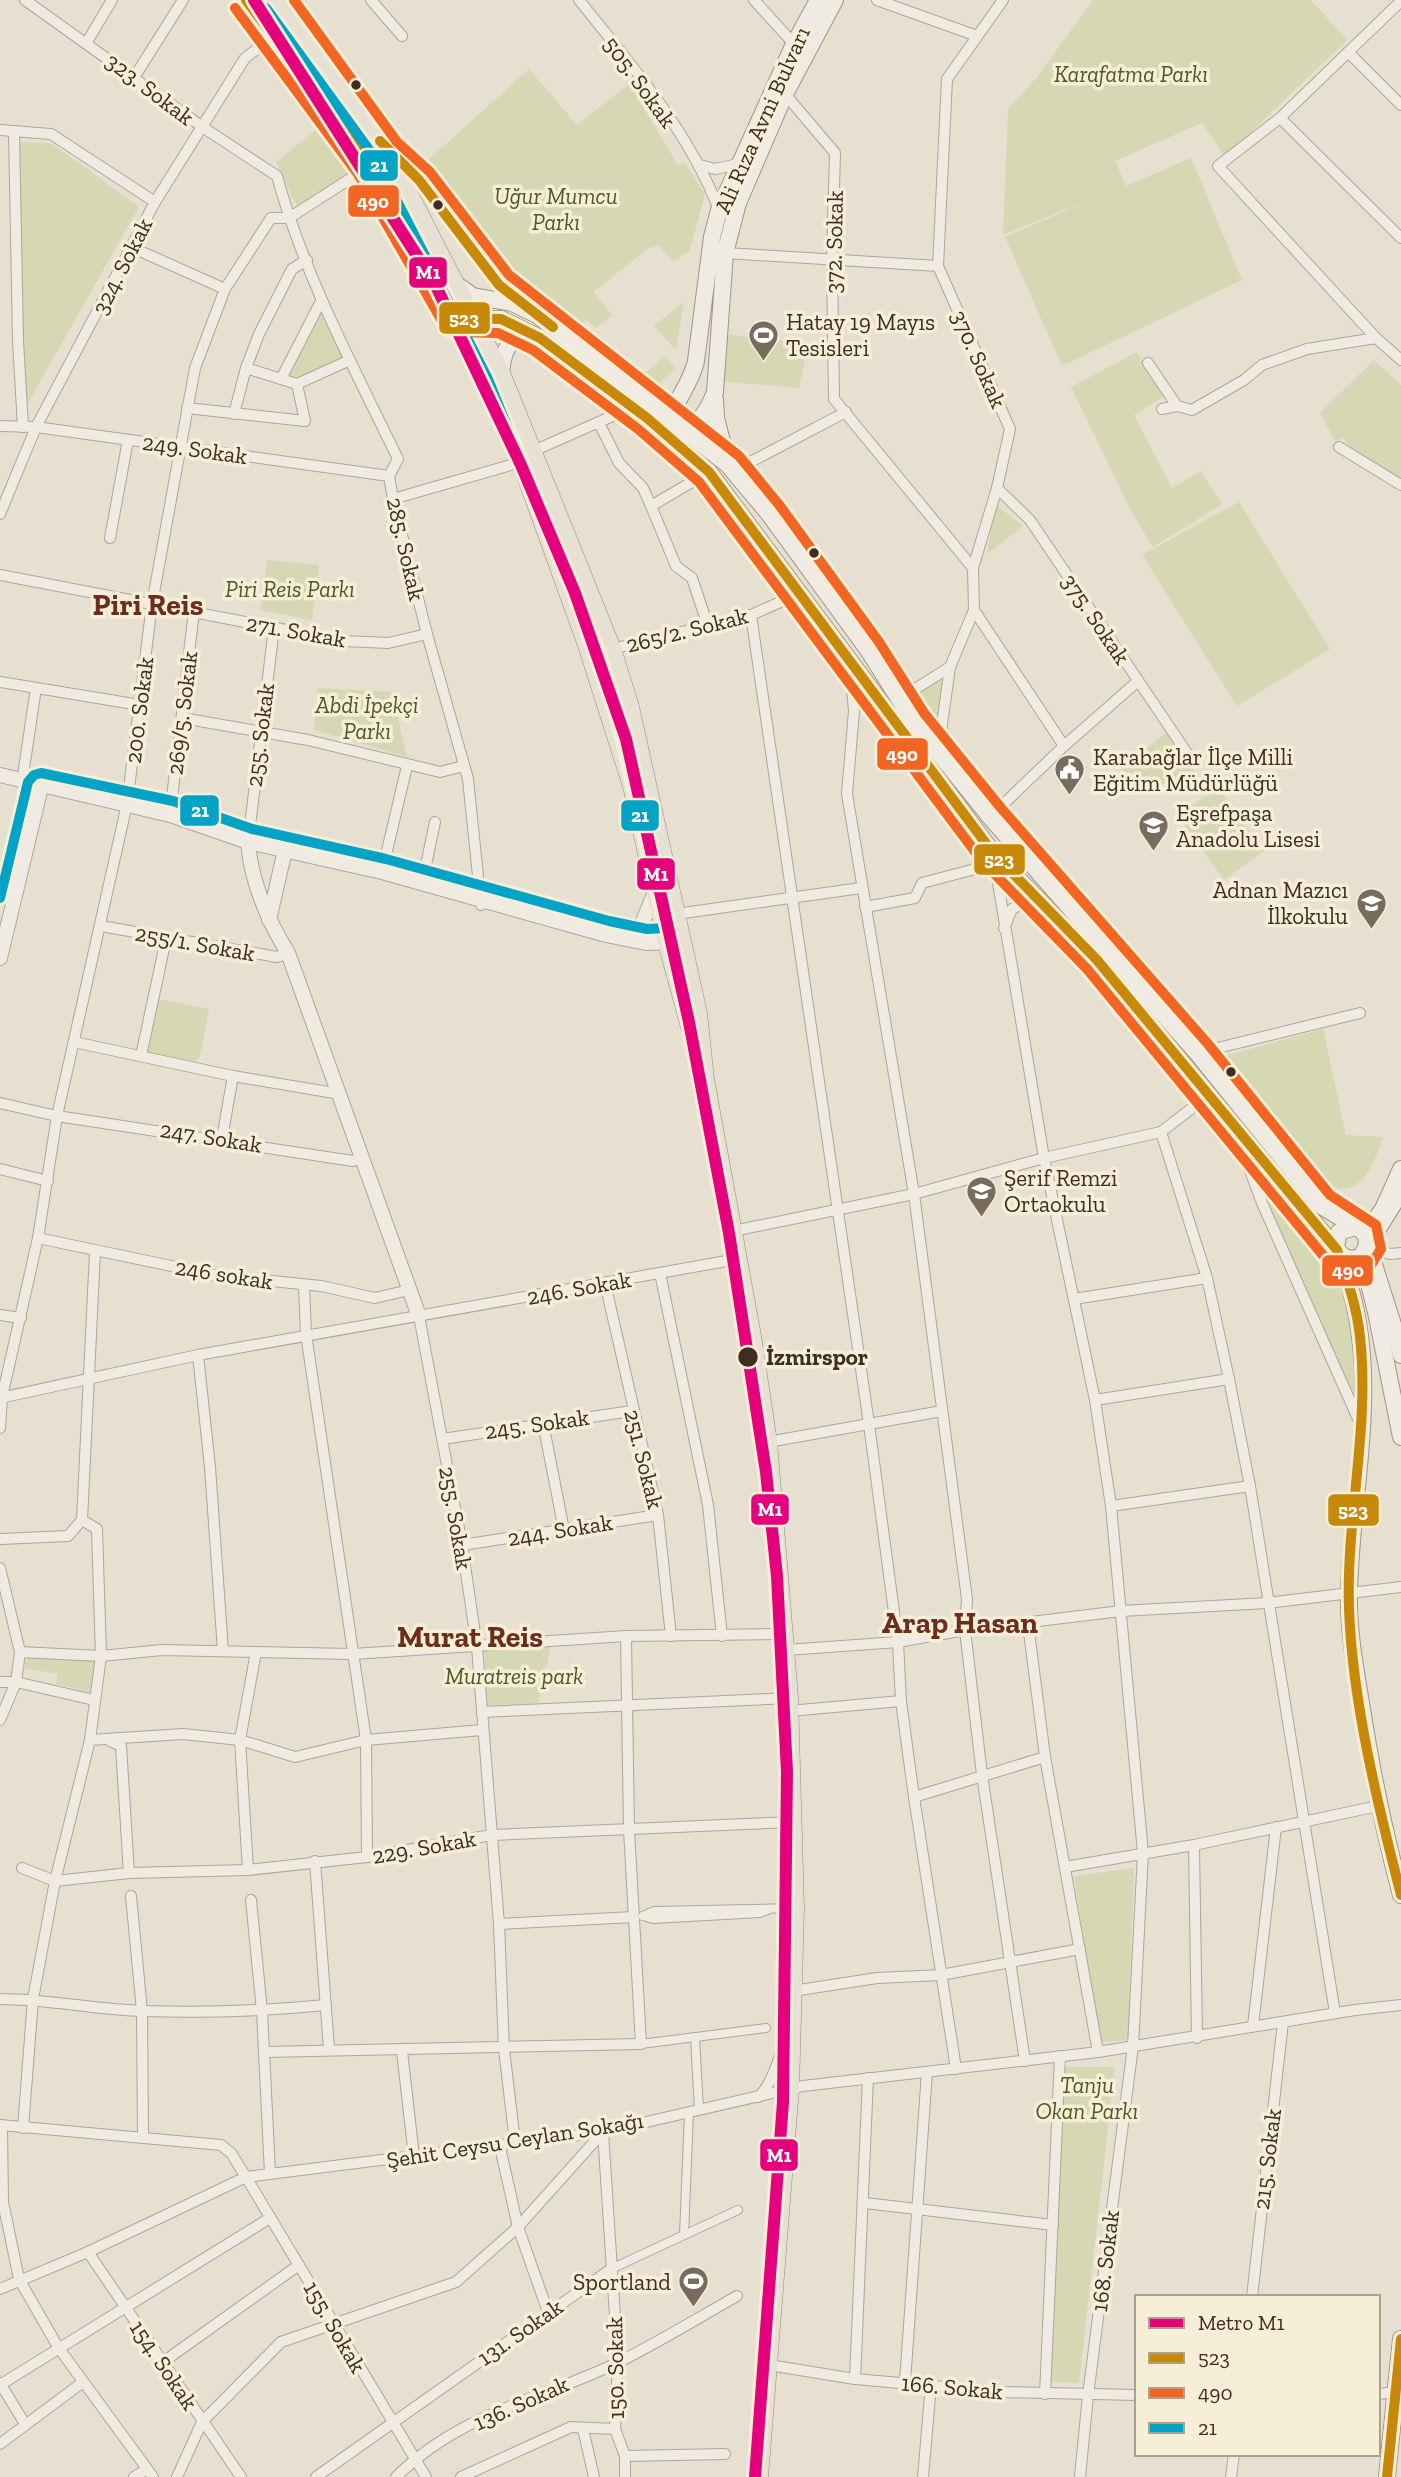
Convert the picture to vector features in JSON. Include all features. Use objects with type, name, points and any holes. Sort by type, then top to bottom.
[{"type":"main road","points":[[246,0],[370,166],[426,261],[467,315],[501,373],[632,786],[655,891],[675,942],[705,1079],[768,1442],[789,1704],[794,1908],[790,2088],[759,2477]]},
{"type":"main road","points":[[277,0],[387,151],[457,285],[526,457],[612,649],[629,707],[676,914],[675,942]]},
{"type":"main road","name":"Ali Rıza Avni Bulvarı","points":[[672,410],[692,377],[696,361],[712,237],[719,210],[794,44],[818,0]]},
{"type":"main road","name":"Ali Rıza Avni Bulvarı","points":[[686,431],[703,419],[715,392],[725,253],[738,202],[785,94],[835,0]]},
{"type":"main road","points":[[457,285],[473,296],[512,303],[537,315],[653,404],[672,410],[686,431],[730,468],[777,524],[938,753],[990,817],[1197,1053],[1312,1196],[1367,1237],[1365,1268],[1401,1437]]},
{"type":"main road","points":[[467,315],[493,301]]},
{"type":"main road","points":[[467,315],[501,319],[540,338],[633,407],[709,472],[993,853],[1097,960],[1345,1258],[1356,1258],[1367,1247],[1393,1209],[1401,1192]]},
{"type":"main road","points":[[501,373],[503,353],[510,342],[524,337],[540,338]]},
{"type":"main road","points":[[715,392],[716,418],[730,468]]},
{"type":"main road","points":[[669,436],[672,410]]},
{"type":"main road","points":[[669,436],[686,431]]},
{"type":"main road","points":[[1401,1169],[1393,1209],[1374,1221],[1339,1232],[1336,1241],[1337,1250],[1354,1291],[1364,1354],[1363,1430],[1349,1592],[1351,1641],[1378,1807],[1401,1895]]},
{"type":"main road","points":[[1332,1213],[1360,1214],[1393,1209]]},
{"type":"main road","points":[[1367,1247],[1399,1334],[1401,1354]]},
{"type":"main road","points":[[1354,1291],[1399,1334]]},
{"type":"main road","points":[[1387,2477],[1387,2393],[1401,2339]]},
{"type":"street","name":"323. Sokak","points":[[25,0],[135,76],[201,126],[277,176]]},
{"type":"street","points":[[87,42],[112,0]]},
{"type":"street","points":[[135,76],[183,0]]},
{"type":"street","points":[[371,0],[402,36]]},
{"type":"street","name":"505. Sokak","points":[[579,0],[641,78],[700,165],[719,210]]},
{"type":"street","points":[[754,0],[794,44]]},
{"type":"street","points":[[877,0],[977,36]]},
{"type":"street","name":"370. Sokak","points":[[938,753],[950,667],[974,610],[973,568],[998,488],[1010,429],[938,266],[947,79],[1003,0]]},
{"type":"street","points":[[1398,353],[1376,338],[1218,166],[1280,118],[1401,1]]},
{"type":"street","name":"324. Sokak","points":[[0,514],[36,427],[155,202],[245,58],[273,37]]},
{"type":"street","points":[[1349,53],[1401,105]]},
{"type":"street","name":"372. Sokak","points":[[785,94],[835,153],[832,261],[834,400],[973,568]]},
{"type":"street","points":[[1280,118],[1401,238]]},
{"type":"street","points":[[0,130],[51,134],[155,202]]},
{"type":"street","points":[[14,131],[18,337],[23,427]]},
{"type":"street","points":[[700,165],[715,169],[738,163]]},
{"type":"street","points":[[289,218],[370,166]]},
{"type":"street","name":"285. Sokak","points":[[277,176],[289,218],[321,301],[398,459],[389,476],[393,499],[426,634],[464,766],[481,903]]},
{"type":"street","name":"200. Sokak","points":[[0,1428],[1,1398],[38,1238],[57,1116],[127,804],[152,604],[195,368],[225,289],[271,218],[289,218]]},
{"type":"street","points":[[131,247],[225,289]]},
{"type":"street","points":[[725,253],[938,266]]},
{"type":"street","points":[[234,414],[246,368],[259,334],[292,269],[307,260]]},
{"type":"street","points":[[281,379],[321,301]]},
{"type":"street","points":[[1163,409],[1177,406],[1192,410],[1244,380],[1262,365],[1307,349],[1376,338]]},
{"type":"street","points":[[246,368],[297,384],[350,360]]},
{"type":"street","points":[[1148,363],[1177,406]]},
{"type":"street","points":[[187,408],[305,421],[297,384]]},
{"type":"street","points":[[393,499],[526,457],[633,407]]},
{"type":"street","points":[[730,468],[846,412]]},
{"type":"street","points":[[600,423],[619,463],[643,488],[676,566],[692,578],[708,626]]},
{"type":"street","name":"249. Sokak","points":[[0,426],[36,427],[389,476]]},
{"type":"street","points":[[110,538],[128,440]]},
{"type":"street","points":[[1339,447],[1401,485]]},
{"type":"street","points":[[652,506],[709,472]]},
{"type":"street","name":"375. Sokak","points":[[998,488],[1030,520],[1189,756]]},
{"type":"street","name":"271. Sokak","points":[[0,575],[344,641],[388,643],[426,634]]},
{"type":"street","name":"265/2. Sokak","points":[[612,649],[751,615],[801,593]]},
{"type":"street","points":[[974,610],[1064,746]]},
{"type":"street","name":"269/5. Sokak","points":[[170,815],[194,611]]},
{"type":"street","points":[[751,615],[835,1209],[869,1424],[898,1642],[901,1701],[956,2069]]},
{"type":"street","name":"255. Sokak","points":[[274,628],[259,732],[248,842],[250,862],[269,922],[288,953],[419,1316],[462,1545],[477,1647],[499,1924],[504,2049],[515,2142]]},
{"type":"street","points":[[850,663],[854,711],[847,794],[914,1194],[967,1599],[965,1630],[982,1775],[1025,2061]]},
{"type":"street","points":[[899,699],[950,667]]},
{"type":"street","points":[[990,817],[1064,746],[1138,681]]},
{"type":"street","points":[[0,682],[140,705]]},
{"type":"street","points":[[22,782],[36,688]]},
{"type":"street","points":[[182,718],[308,740],[440,772],[464,766]]},
{"type":"street","points":[[382,872],[407,766]]},
{"type":"street","points":[[0,775],[41,787],[170,815],[248,842],[382,872],[481,903],[606,935],[675,942]]},
{"type":"street","points":[[0,958],[41,787]]},
{"type":"street","points":[[422,884],[435,822]]},
{"type":"street","points":[[269,922],[285,849]]},
{"type":"street","name":"168. Sokak","points":[[993,853],[1003,931],[1044,1158],[1095,1400],[1111,1506],[1143,1853],[1133,2046],[1080,2477]]},
{"type":"street","points":[[865,907],[915,898],[922,883],[979,868]]},
{"type":"street","points":[[676,914],[861,888]]},
{"type":"street","points":[[606,935],[641,926],[655,891]]},
{"type":"street","points":[[1003,931],[1012,909],[1027,901],[1042,902]]},
{"type":"street","name":"255/1. Sokak","points":[[101,926],[277,957],[288,953]]},
{"type":"street","points":[[141,1056],[166,939]]},
{"type":"street","points":[[1197,1053],[1360,1013]]},
{"type":"street","points":[[74,1042],[233,1076],[340,1094]]},
{"type":"street","points":[[222,1138],[233,1076]]},
{"type":"street","points":[[733,1231],[914,1194],[1044,1158],[1161,1132],[1209,1095]]},
{"type":"street","name":"247. Sokak","points":[[0,1103],[57,1116],[222,1138],[353,1161],[363,1158]]},
{"type":"street","points":[[1232,1124],[1262,1203],[1363,1430]]},
{"type":"street","points":[[1161,1132],[1207,1278],[1229,1379],[1250,1486],[1335,2013]]},
{"type":"street","points":[[0,1169],[48,1181]]},
{"type":"street","name":"246 sokak","points":[[38,1238],[214,1275],[321,1286],[375,1298],[409,1290]]},
{"type":"street","points":[[1367,1247],[1390,1254],[1401,1253]]},
{"type":"street","points":[[0,1539],[68,1535],[82,1520],[95,1252]]},
{"type":"street","name":"246. Sokak","points":[[1,1398],[88,1381],[198,1354],[738,1259]]},
{"type":"street","points":[[660,1273],[708,1505],[722,1636]]},
{"type":"street","points":[[1074,1299],[1207,1278]]},
{"type":"street","name":"251. Sokak","points":[[605,1283],[632,1411],[658,1515],[671,1636]]},
{"type":"street","points":[[304,1286],[306,1334],[366,1740],[367,1857]]},
{"type":"street","points":[[0,1315],[21,1318]]},
{"type":"street","points":[[198,1354],[210,1467],[223,1651]]},
{"type":"street","points":[[1095,1400],[1229,1379]]},
{"type":"street","name":"245. Sokak","points":[[442,1439],[632,1411]]},
{"type":"street","points":[[768,1442],[942,1411]]},
{"type":"street","points":[[543,1423],[564,1530]]},
{"type":"street","points":[[1111,1506],[1250,1486]]},
{"type":"street","name":"244. Sokak","points":[[462,1545],[658,1515]]},
{"type":"street","points":[[23,2128],[33,1999],[55,1881],[90,1740],[101,1656],[97,1529],[82,1520]]},
{"type":"street","points":[[0,1569],[20,1652],[16,1682],[0,1720]]},
{"type":"street","points":[[20,1652],[101,1656],[162,1650],[353,1654],[625,1636],[722,1636],[785,1642],[898,1642],[965,1630],[1028,1625],[1121,1611],[1267,1603],[1401,1587]]},
{"type":"street","points":[[1028,1625],[1045,1757],[1098,2052]]},
{"type":"street","points":[[625,1636],[629,1830],[638,1917],[641,2044]]},
{"type":"street","points":[[248,1870],[240,1740],[256,1652]]},
{"type":"street","points":[[0,1682],[16,1682],[94,1700]]},
{"type":"street","points":[[94,1700],[94,1725],[105,1739],[121,1746],[129,1872]]},
{"type":"street","points":[[482,1712],[627,1704],[901,1701]]},
{"type":"street","points":[[90,1740],[183,1734],[240,1740],[295,1757],[366,1740],[482,1730]]},
{"type":"street","points":[[914,1797],[1045,1757]]},
{"type":"street","points":[[1065,1867],[1194,1846],[1302,1820],[1378,1807]]},
{"type":"street","name":"229. Sokak","points":[[55,1881],[129,1872],[248,1870],[367,1857],[492,1835],[793,1822]]},
{"type":"street","points":[[1253,2026],[1276,1827]]},
{"type":"street","points":[[1194,1846],[1196,2038]]},
{"type":"street","points":[[315,1861],[329,2049]]},
{"type":"street","points":[[22,1868],[55,1881]]},
{"type":"street","points":[[131,1896],[142,2011],[143,2137]]},
{"type":"street","points":[[251,1899],[265,2052],[270,2173]]},
{"type":"street","points":[[499,1924],[733,1915],[794,1908]]},
{"type":"street","points":[[793,1991],[877,1978],[941,1975],[1080,1949]]},
{"type":"street","points":[[0,1999],[33,1999],[142,2011],[262,2011],[326,2005]]},
{"type":"street","name":"Şehit Ceysu Ceylan Sokağı","points":[[0,2289],[88,2252],[246,2176],[603,2132],[790,2088],[1098,2052],[1335,2013],[1401,2005]]},
{"type":"street","name":"215. Sokak","points":[[1252,2295],[1283,2022]]},
{"type":"street","points":[[265,2052],[641,2044],[766,2028]]},
{"type":"street","points":[[755,2098],[769,2085],[775,2063],[792,2030]]},
{"type":"street","points":[[684,2235],[694,2111],[695,2037]]},
{"type":"street","points":[[402,2051],[414,2157]]},
{"type":"street","points":[[1045,2394],[1060,2056]]},
{"type":"street","points":[[905,2382],[927,2072]]},
{"type":"street","points":[[855,2379],[865,2203],[868,2078]]},
{"type":"street","points":[[1,2125],[1,2202],[19,2279],[58,2347],[150,2473],[135,2477]]},
{"type":"street","name":"155. Sokak","points":[[1,2125],[221,2145],[231,2153],[391,2423],[426,2477]]},
{"type":"street","points":[[177,2477],[202,2422],[281,2342],[456,2282],[518,2227],[603,2132]]},
{"type":"street","name":"150. Sokak","points":[[603,2132],[618,2362],[615,2429],[625,2456],[625,2477]]},
{"type":"street","points":[[499,2143],[518,2227],[548,2312]]},
{"type":"street","points":[[865,2203],[1053,2225]]},
{"type":"street","name":"131. Sokak","points":[[316,2477],[611,2269],[738,2210]]},
{"type":"street","points":[[25,2424],[0,2384],[270,2218]]},
{"type":"street","name":"154. Sokak","points":[[88,2252],[241,2477]]},
{"type":"street","points":[[163,2362],[299,2265]]},
{"type":"street","name":"136. Sokak","points":[[396,2477],[414,2459],[496,2410],[618,2362],[737,2297]]},
{"type":"street","name":"166. Sokak","points":[[769,2365],[855,2379],[1045,2394],[1135,2395]]},
{"type":"street","points":[[0,2444],[83,2382]]},
{"type":"street","points":[[923,2477],[931,2385]]},
{"type":"street","points":[[461,2477],[571,2427],[615,2429]]},
{"type":"street","points":[[583,2428],[594,2477]]},
{"type":"street","points":[[625,2456],[725,2454]]},
{"type":"street","points":[[1231,2477],[1234,2456]]},
{"type":"green space","name":"Karafatma Parkı","points":[[1093,0],[1311,0],[1347,40],[1225,157],[1202,123],[1115,161],[1126,186],[1191,158],[1242,280],[1062,366],[1005,237],[1104,194],[1003,235],[1008,109],[1037,77]]},
{"type":"green space","name":"Uğur Mumcu Parkı","points":[[529,69],[577,125],[629,84],[678,165],[685,163],[705,194],[690,250],[674,261],[659,246],[649,248],[593,292],[612,315],[596,328],[587,320],[570,335],[497,278],[427,161]]},
{"type":"green space","points":[[322,125],[352,172],[297,207],[276,162]]},
{"type":"green space","points":[[20,142],[51,143],[139,207],[24,410]]},
{"type":"green space","points":[[684,302],[676,350],[654,326]]},
{"type":"green space","points":[[319,310],[345,356],[297,380],[284,378]]},
{"type":"green space","name":"Hatay 19 Mayıs Tesisleri","points":[[724,334],[809,344],[799,388],[719,381]]},
{"type":"green space","points":[[1137,352],[1164,396],[1134,415],[1172,488],[1201,471],[1222,504],[1153,547],[1132,513],[1071,387]]},
{"type":"green space","points":[[664,357],[676,367],[648,394],[631,385]]},
{"type":"green space","points":[[1374,360],[1401,385],[1401,478],[1352,450],[1343,438],[1335,441],[1320,413]]},
{"type":"green space","points":[[1239,502],[1330,649],[1237,706],[1142,555]]},
{"type":"green space","points":[[995,504],[1023,526],[987,554]]},
{"type":"green space","name":"Piri Reis Parkı","points":[[267,560],[319,565],[312,620],[260,610]]},
{"type":"green space","points":[[945,673],[933,746],[900,702]]},
{"type":"green space","name":"Abdi İpekçi Parkı","points":[[317,688],[392,692],[407,757],[314,730]]},
{"type":"green space","points":[[1167,732],[1199,777],[1141,788],[1121,769]]},
{"type":"green space","points":[[1218,787],[1264,851],[1224,880],[1178,816]]},
{"type":"green space","points":[[158,999],[209,1009],[200,1056],[194,1063],[146,1053]]},
{"type":"green space","points":[[1323,1029],[1346,1135],[1383,1137],[1366,1175],[1349,1188],[1325,1186],[1310,1177],[1214,1059]]},
{"type":"green space","points":[[1267,1187],[1330,1269],[1351,1313],[1358,1410],[1264,1193]]},
{"type":"green space","name":"Muratreis park","points":[[551,1645],[538,1703],[487,1705],[484,1651]]},
{"type":"green space","points":[[27,1655],[97,1659],[90,1692],[56,1684],[58,1674],[24,1668]]},
{"type":"green space","points":[[1134,1868],[1128,2040],[1099,2043],[1074,1876]]},
{"type":"green space","name":"Tanju Okan Parkı","points":[[1064,2067],[1115,2067],[1079,2383],[1051,2382]]},
{"type":"metro line","name":"M1","points":[[254,0],[435,284],[521,465],[575,593],[626,739],[689,1022],[729,1233],[766,1472],[777,1576],[787,1772],[783,2102],[755,2477]]},
{"type":"transit line","name":"523","points":[[246,0],[370,166],[456,318],[501,319],[540,338],[647,418],[709,472],[993,853],[1097,960],[1337,1250],[1357,1315],[1362,1371],[1360,1439],[1349,1574],[1351,1643],[1368,1753],[1401,1895]]},
{"type":"transit line","name":"490","points":[[235,8],[358,174],[446,328],[454,332],[498,333],[533,350],[638,429],[699,482],[982,861],[1087,969],[1331,1265],[1353,1272],[1371,1265],[1381,1249],[1376,1225],[1330,1195],[1208,1044],[1001,808],[924,713],[879,642],[780,506],[739,456],[509,275],[430,172],[397,142],[294,0]]},
{"type":"transit line","name":"21","points":[[0,898],[28,782],[34,775],[41,773],[173,801],[252,829],[386,859],[609,921],[647,929],[666,928],[616,711],[599,654],[488,379],[375,158],[266,8]]},
{"type":"transit line","name":"523","points":[[380,141],[419,180],[499,285],[553,327]]},
{"type":"transit line","name":"523","points":[[1387,2477],[1401,2339]]},
{"type":"place","name":"Hatay 19 Mayıs Tesisleri","points":[[763,362]]},
{"type":"place","name":"Karabağlar İlçe Milli Eğitim Müdürlüğü","points":[[1070,797]]},
{"type":"place","name":"Eşrefpaşa Anadolu Lisesi","points":[[1153,853]]},
{"type":"place","name":"Adnan Mazıcı İlkokulu","points":[[1371,930]]},
{"type":"place","name":"Şerif Remzi Ortaokulu","points":[[981,1218]]},
{"type":"place","name":"İzmirspor","points":[[748,1357]]},
{"type":"place","name":"Sportland","points":[[694,2309]]},
{"type":"district","name":"Piri Reis","points":[[148,605]]},
{"type":"district","name":"Arap Hasan","points":[[960,1623]]},
{"type":"district","name":"Murat Reis","points":[[470,1637]]}]
